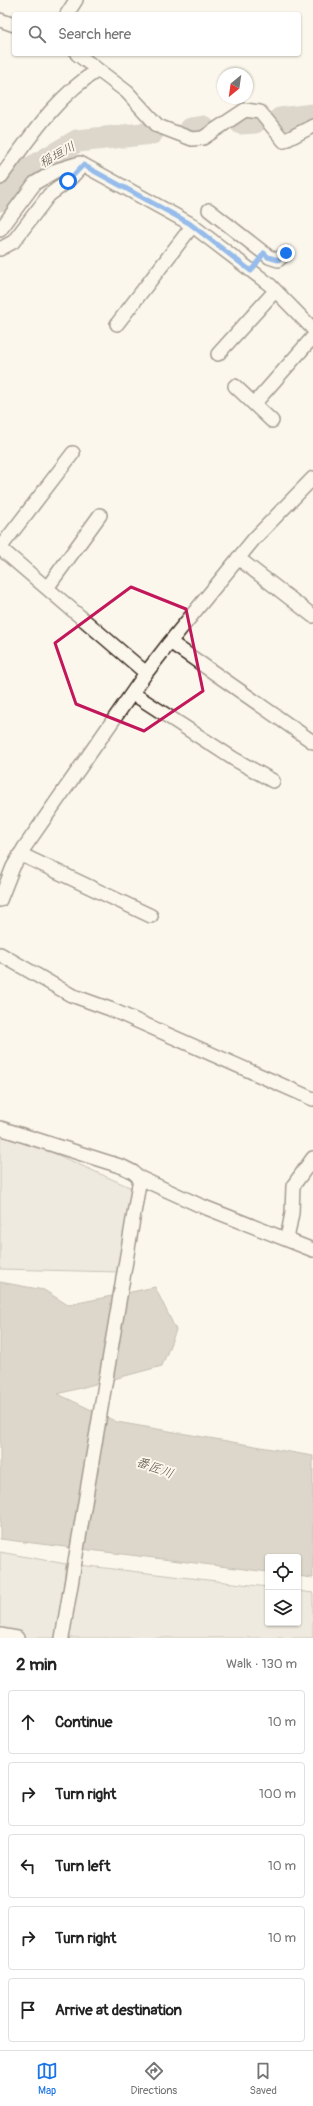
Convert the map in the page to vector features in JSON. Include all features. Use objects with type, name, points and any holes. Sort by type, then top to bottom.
[{"type":"street","points":[[68,12],[76,0]]},
{"type":"street","points":[[0,20],[12,24]]},
{"type":"street","points":[[80,56],[127,92],[158,126],[192,139],[202,138],[246,110],[260,112],[284,141],[313,126]]},
{"type":"street","points":[[0,178],[43,120],[82,80],[98,70]]},
{"type":"street","points":[[0,230],[35,183],[57,170],[80,163],[116,181],[192,225],[275,290],[313,329]]},
{"type":"street","points":[[0,249],[13,242],[49,195],[68,181],[83,165]]},
{"type":"street","points":[[208,210],[268,257],[278,260],[286,253]]},
{"type":"street","points":[[117,324],[192,225]]},
{"type":"street","points":[[251,271],[264,253]]},
{"type":"street","points":[[218,354],[275,290]]},
{"type":"street","points":[[255,403],[313,337]]},
{"type":"street","points":[[235,386],[255,403],[272,421]]},
{"type":"street","points":[[72,453],[0,548],[146,673]]},
{"type":"street","points":[[0,900],[20,854],[146,673],[238,558],[313,478]]},
{"type":"street","points":[[47,588],[100,515]]},
{"type":"street","points":[[238,558],[313,616]]},
{"type":"street","points":[[170,642],[313,742]]},
{"type":"street","points":[[132,693],[234,759],[273,782]]},
{"type":"street","points":[[20,854],[151,916]]},
{"type":"street","points":[[0,954],[71,995],[110,1009],[313,1099]]},
{"type":"street","points":[[0,1128],[123,1167],[133,1172],[140,1178],[199,1205],[313,1250]]},
{"type":"street","points":[[287,1239],[292,1213],[293,1186],[313,1158]]},
{"type":"street","points":[[62,1638],[140,1178]]},
{"type":"street","points":[[0,1635],[17,1638]]},
{"type":"highlighted area","points":[[131,587],[186,609],[203,691],[144,731],[76,704],[55,643]]},
{"type":"shaded area","points":[[0,1135],[49,1151],[134,1189],[119,1272],[0,1269]]},
{"type":"shaded area","points":[[0,1552],[66,1564],[58,1638],[0,1638]]},
{"type":"shaded area","points":[[79,1565],[265,1587],[265,1626],[301,1626],[301,1591],[313,1593],[313,1638],[66,1638]]},
{"type":"water","name":"番匠川","points":[[0,1282],[44,1290],[68,1305],[155,1287],[176,1330],[162,1366],[58,1394],[117,1422],[313,1456],[313,1578],[301,1576],[301,1554],[265,1554],[265,1572],[0,1539]]},
{"type":"waterway","name":"稲垣川","points":[[280,119],[313,115]]},
{"type":"waterway","name":"稲垣川","points":[[241,123],[255,122]]},
{"type":"waterway","name":"稲垣川","points":[[190,129],[203,127]]},
{"type":"waterway","name":"稲垣川","points":[[0,200],[26,171],[77,141],[152,133]]},
{"type":"route","points":[[68,181],[83,165],[116,181],[189,223],[251,271],[264,253],[268,257],[278,260],[286,253]]}]
